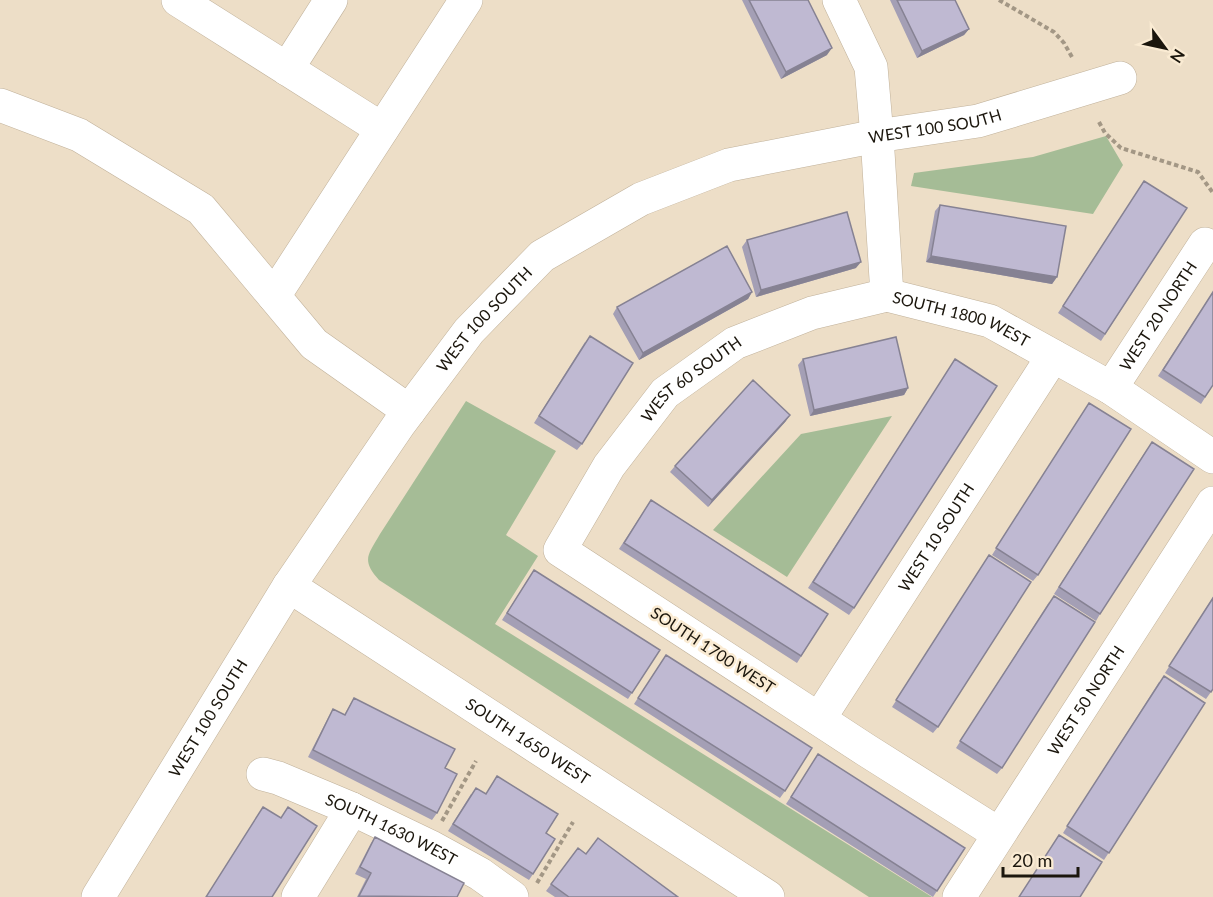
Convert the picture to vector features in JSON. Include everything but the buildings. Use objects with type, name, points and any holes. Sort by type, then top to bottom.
[{"type":"street","points":[[178,0],[382,129]]},
{"type":"street","points":[[287,69],[331,0]]},
{"type":"street","points":[[274,296],[466,0]]},
{"type":"street","name":"SOUTH 1800 WEST","points":[[839,0],[871,67],[887,295],[990,321],[1111,388],[1213,457]]},
{"type":"street","name":"WEST 100 SOUTH","points":[[98,897],[289,586],[409,411],[469,331],[542,256],[641,199],[729,165],[877,136],[978,121],[1120,78]]},
{"type":"street","points":[[0,105],[79,135],[201,209],[314,344],[409,411]]},
{"type":"street","name":"WEST 20 NORTH","points":[[1111,388],[1205,244]]},
{"type":"street","name":"WEST 60 SOUTH","points":[[560,550],[609,466],[665,393],[735,343],[812,313],[887,295]]},
{"type":"street","name":"WEST 10 SOUTH","points":[[819,719],[1065,363]]},
{"type":"street","name":"WEST 50 NORTH","points":[[959,897],[1213,503]]},
{"type":"street","name":"SOUTH 1700 WEST","points":[[560,550],[999,834]]},
{"type":"street","name":"SOUTH 1650 WEST","points":[[289,586],[768,897]]},
{"type":"street","name":"SOUTH 1630 WEST","points":[[263,774],[279,778],[352,809],[429,846],[480,874],[523,892]]},
{"type":"street","points":[[298,897],[352,809]]},
{"type":"path","points":[[999,0],[1054,32],[1072,57]]},
{"type":"path","points":[[1099,122],[1105,133],[1121,148],[1198,172],[1213,193]]},
{"type":"path","points":[[429,846],[476,761]]},
{"type":"path","points":[[523,892],[573,822]]},
{"type":"green space","points":[[1106,136],[1123,165],[1093,214],[911,186],[914,173],[1033,157]]},
{"type":"green space","points":[[466,401],[556,451],[506,535],[538,556],[495,624],[932,897],[869,897],[379,580],[370,567],[368,557],[380,534]]},
{"type":"green space","points":[[892,416],[787,577],[713,530],[801,434]]}]
